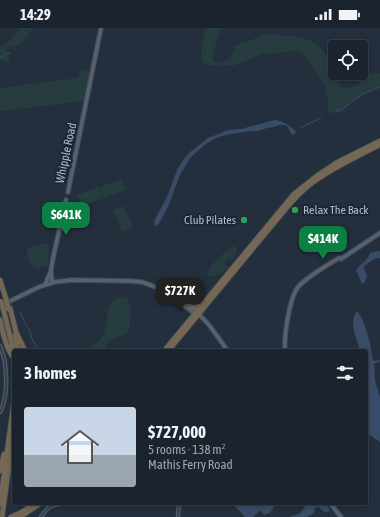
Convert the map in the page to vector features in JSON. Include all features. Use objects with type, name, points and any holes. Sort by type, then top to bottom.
[{"type":"highway","points":[[191,307],[197,308],[203,302],[294,194],[336,163],[380,141]]},
{"type":"highway","points":[[166,349],[288,206],[307,187],[337,167],[380,145]]},
{"type":"highway","points":[[0,280],[12,349]]},
{"type":"highway","points":[[169,349],[203,302]]},
{"type":"highway","points":[[4,305],[15,336],[18,349]]},
{"type":"highway","points":[[4,305],[24,349]]},
{"type":"highway","points":[[0,320],[7,347],[12,355]]},
{"type":"highway","points":[[0,471],[12,415]]},
{"type":"highway","points":[[0,504],[12,415]]},
{"type":"highway","points":[[2,515],[12,444]]},
{"type":"highway","points":[[11,517],[33,505]]},
{"type":"highway","points":[[20,517],[38,505]]},
{"type":"highway","points":[[26,517],[32,510]]},
{"type":"main road","name":"Whipple Road","points":[[68,192],[101,28]]},
{"type":"main road","name":"Whipple Road","points":[[52,283],[51,270],[66,200]]},
{"type":"main road","points":[[286,349],[292,298],[298,288],[305,281],[339,258],[342,258],[380,233]]},
{"type":"main road","points":[[45,285],[51,270]]},
{"type":"main road","points":[[4,305],[52,283],[72,280],[136,281],[151,285],[180,299],[191,307],[196,313]]},
{"type":"main road","points":[[172,296],[196,313],[209,325],[227,349]]},
{"type":"main road","points":[[331,505],[340,517]]},
{"type":"street","name":"Whipple Road","points":[[66,200],[68,192]]},
{"type":"street","points":[[0,346],[5,364],[6,384],[4,405],[0,412]]},
{"type":"street","points":[[0,351],[4,366],[5,383],[0,409]]},
{"type":"street","points":[[41,517],[45,510],[52,505]]},
{"type":"street","points":[[178,517],[179,505]]},
{"type":"green space","points":[[20,28],[33,28],[19,44],[12,47],[8,46],[6,48],[10,61],[7,63],[0,60],[0,47],[6,45]]},
{"type":"green space","points":[[205,28],[223,28],[220,31],[213,55],[213,62],[220,62],[219,66],[204,63],[202,59],[201,50]]},
{"type":"green space","points":[[265,34],[299,37],[309,40],[328,57],[328,80],[339,80],[343,89],[345,89],[359,84],[362,80],[368,80],[368,75],[372,73],[380,73],[380,87],[357,98],[340,112],[329,113],[326,86],[302,53],[292,51],[265,53],[232,66],[221,65],[229,59],[235,50],[233,47]]},
{"type":"green space","points":[[81,70],[90,72],[84,101],[0,111],[0,88],[78,78]]},
{"type":"green space","points":[[122,179],[126,190],[104,198],[100,187]]},
{"type":"green space","points":[[99,187],[103,198],[81,206],[77,195]]},
{"type":"green space","points":[[124,206],[133,228],[122,232],[113,210]]},
{"type":"green space","points":[[46,243],[49,245],[48,266],[38,268],[35,267],[30,263],[27,248]]},
{"type":"green space","points":[[234,246],[237,249],[235,256],[231,261],[228,259],[224,264],[229,268],[220,274],[209,277],[209,271],[215,262]]},
{"type":"green space","points":[[119,297],[126,297],[129,302],[131,310],[129,330],[127,333],[111,340],[106,345],[107,349],[90,349],[103,336],[106,328],[109,308],[114,300]]},
{"type":"water","points":[[275,120],[282,122],[295,130],[296,132],[294,135],[292,135],[287,126],[279,125],[258,131],[225,135],[206,144],[191,157],[180,175],[168,207],[158,225],[155,226],[154,221],[167,197],[177,170],[190,152],[208,138],[228,130],[241,129]]},
{"type":"water","points":[[380,251],[380,258],[374,259],[364,266],[367,275],[365,282],[362,284],[356,270],[368,258],[370,253]]},
{"type":"water","points":[[357,311],[362,318],[370,343],[373,360],[380,360],[374,364],[375,381],[380,397],[380,442],[368,434],[368,349],[359,349],[353,325],[354,315]]},
{"type":"water","points":[[234,505],[273,505],[274,507],[270,513],[264,515],[261,510],[253,517],[245,517]]},
{"type":"water","points":[[306,505],[326,505],[330,510],[326,513],[318,507],[315,508],[314,513],[307,517],[289,517],[299,514]]},
{"type":"waterway","points":[[0,57],[10,53]]},
{"type":"waterway","points":[[336,111],[341,110],[363,94],[380,87]]},
{"type":"waterway","points":[[300,128],[321,118]]},
{"type":"waterway","points":[[20,312],[38,349]]},
{"type":"place","name":"Relax The Back","points":[[295,210]]},
{"type":"place","name":"Club Pilates","points":[[244,220]]}]
